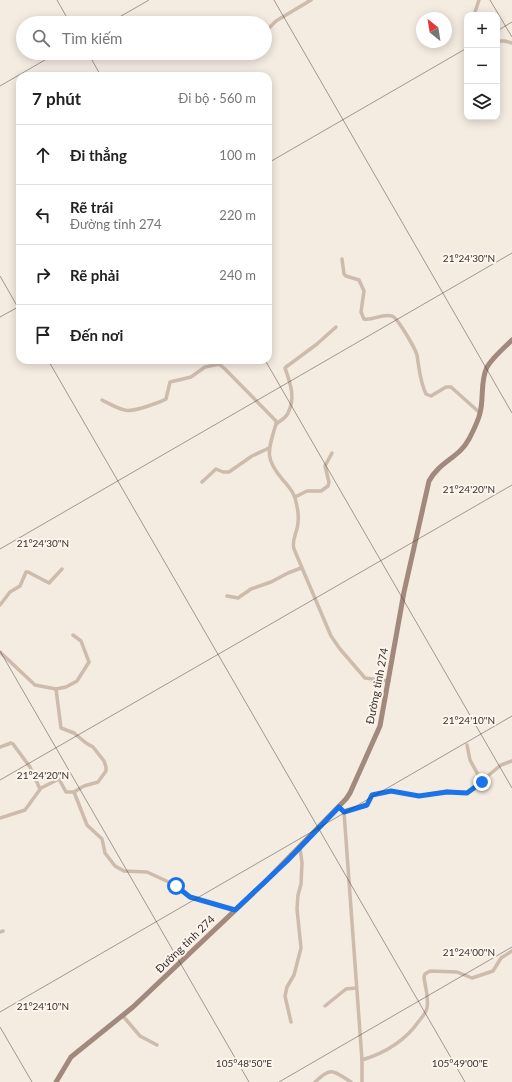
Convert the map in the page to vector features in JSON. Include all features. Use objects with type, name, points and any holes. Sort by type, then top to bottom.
[{"type":"main road","name":"Đường tỉnh 274","points":[[56,1082],[71,1058],[123,1016],[300,848],[350,794],[378,732],[389,681],[404,592],[429,481],[438,467],[457,454],[464,446],[480,414],[484,374],[487,367],[512,340]]},
{"type":"street","points":[[272,25],[276,21],[311,0]]},
{"type":"street","points":[[475,12],[478,0]]},
{"type":"street","points":[[500,41],[512,43]]},
{"type":"street","points":[[342,259],[344,274],[359,280],[364,291],[360,312],[364,319],[367,320],[385,315],[392,316],[397,320],[416,352],[426,394],[431,396],[449,386],[480,414]]},
{"type":"street","points":[[336,328],[317,344],[286,366],[286,370],[292,385],[291,404],[288,413],[276,424],[269,448],[271,464],[295,497],[298,523],[292,545],[328,630],[340,649],[365,678],[389,681]]},
{"type":"street","points":[[102,400],[120,410],[131,411],[139,409],[166,399],[170,382],[183,380],[205,367],[220,364],[274,418],[276,424]]},
{"type":"street","points":[[202,482],[216,469],[223,472],[229,472],[257,453],[269,448]]},
{"type":"street","points":[[295,497],[307,491],[321,491],[328,486],[329,482],[325,466],[332,453]]},
{"type":"street","points":[[0,605],[10,592],[20,586],[26,572],[49,583],[62,568]]},
{"type":"street","points":[[227,596],[238,598],[251,589],[271,582],[291,571],[302,568]]},
{"type":"street","points":[[0,652],[35,685],[56,689],[66,687],[77,681],[89,664],[89,659],[81,641],[72,635]]},
{"type":"street","points":[[0,818],[24,810],[40,789],[59,779],[66,792],[74,792],[84,786],[98,782],[106,767],[104,761],[93,747],[74,733],[61,728],[56,689]]},
{"type":"street","points":[[0,747],[13,744],[30,768],[40,789]]},
{"type":"street","points":[[467,745],[470,760],[482,782]]},
{"type":"street","points":[[344,812],[367,805],[370,797],[374,794],[391,791],[419,796],[447,792],[463,794],[470,792],[501,765],[512,761]]},
{"type":"street","points":[[74,792],[87,825],[102,839],[105,853],[115,866],[124,870],[147,872],[173,884],[190,897],[235,910]]},
{"type":"street","points":[[339,807],[344,812],[362,1060],[362,1082]]},
{"type":"street","points":[[291,1022],[285,996],[287,987],[294,975],[301,948],[297,909],[298,895],[301,884],[302,863],[300,848]]},
{"type":"street","points":[[362,1060],[383,1052],[406,1037],[412,1031],[427,1009],[427,995],[424,977],[427,972],[457,972],[470,978],[475,978],[493,971],[503,956],[512,951]]},
{"type":"street","points":[[325,1006],[346,989],[356,988]]},
{"type":"street","points":[[123,1016],[140,1036],[157,1045]]},
{"type":"street","points":[[315,1082],[330,1071],[351,1082]]},
{"type":"route","points":[[176,886],[190,897],[235,910],[287,861],[339,807],[344,812],[364,806],[367,805],[372,795],[387,791],[395,791],[414,796],[424,796],[450,791],[463,794],[470,792],[482,782]]}]
